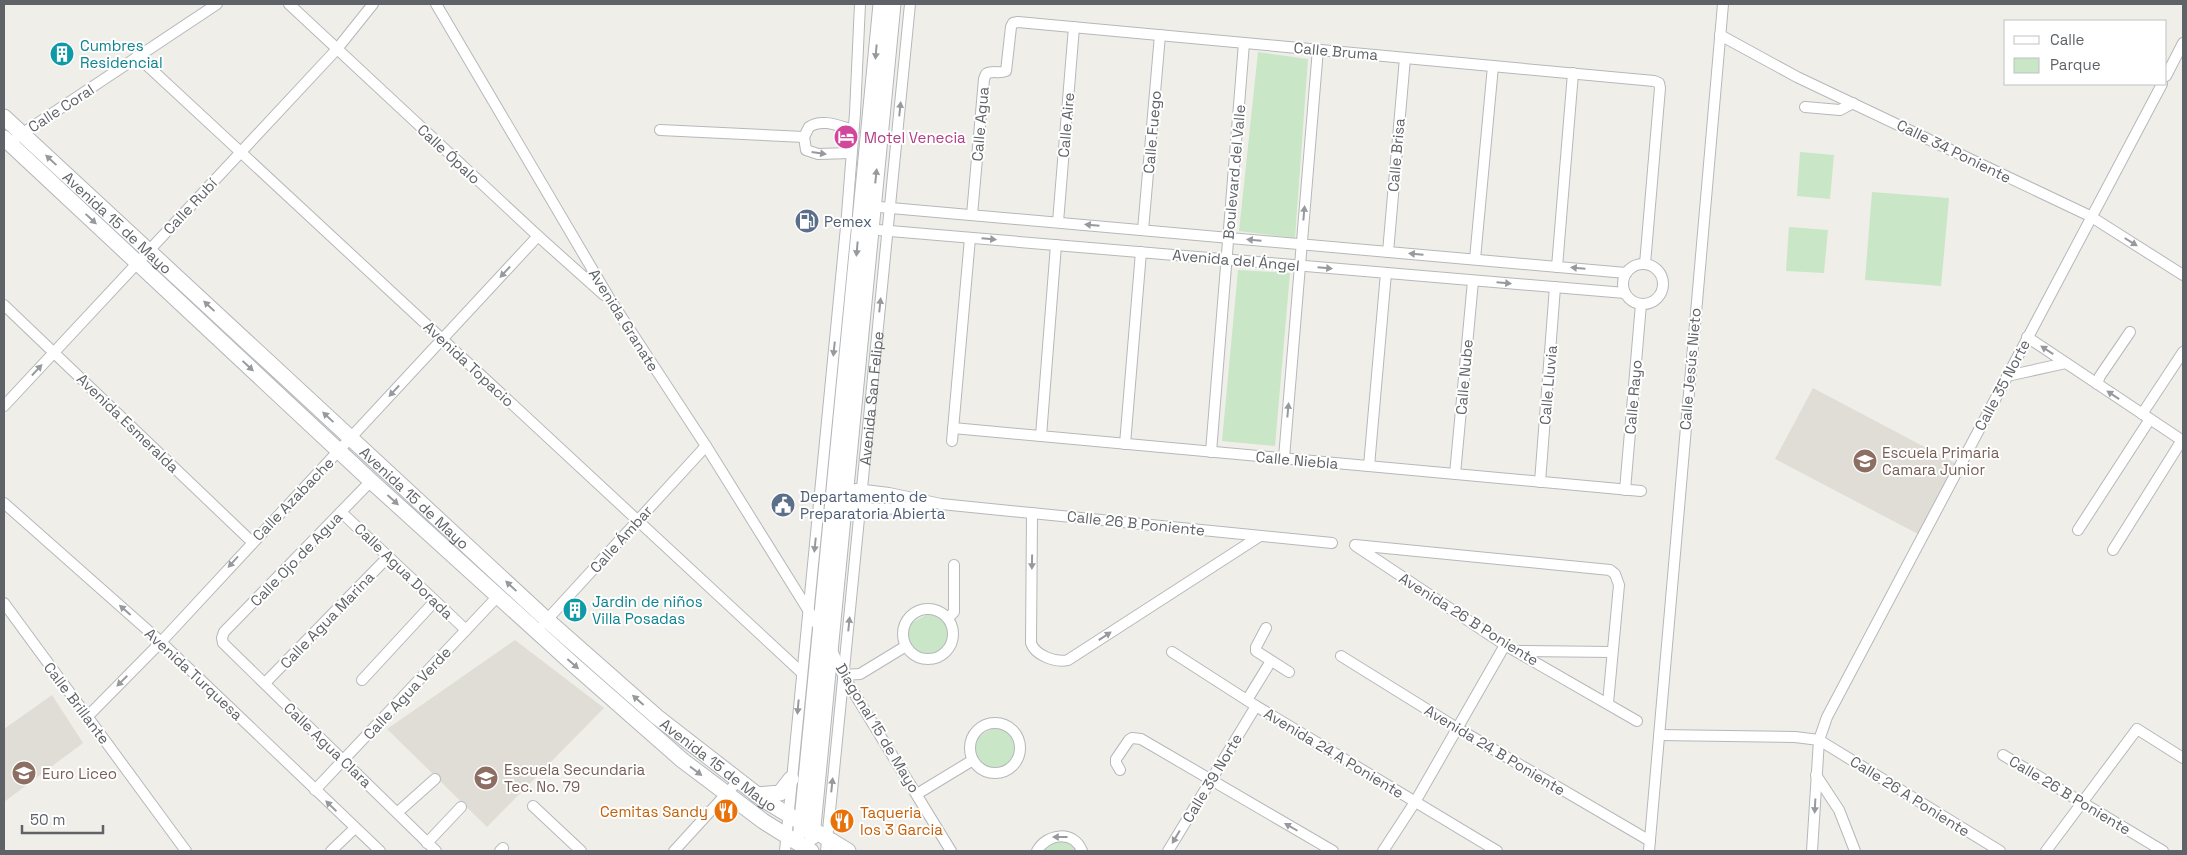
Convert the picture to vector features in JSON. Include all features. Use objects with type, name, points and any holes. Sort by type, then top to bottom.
[{"type":"main road","name":"Avenida San Felipe","points":[[861,205],[857,148],[881,4]]},
{"type":"main road","name":"Avenida San Felipe","points":[[806,850],[821,631],[840,487],[861,205],[893,4]]},
{"type":"main road","name":"Avenida 15 de Mayo","points":[[4,117],[547,620],[657,717],[757,795],[807,827],[826,845],[848,851]]},
{"type":"main road","name":"Avenida 15 de Mayo","points":[[5,142],[536,632],[682,760],[727,794],[786,844],[806,850]]},
{"type":"main road","name":"Avenida San Felipe","points":[[807,827],[830,647],[838,507]]},
{"type":"main road","points":[[757,795],[780,793],[791,779]]},
{"type":"street","name":"Calle Coral","points":[[5,142],[22,133],[217,4]]},
{"type":"street","name":"Calle Ópalo","points":[[289,4],[538,236],[611,301]]},
{"type":"street","name":"Calle Rubí","points":[[4,406],[337,49],[373,4]]},
{"type":"street","name":"Avenida Granate","points":[[436,4],[611,301],[706,446],[821,631]]},
{"type":"street","name":"Avenida San Felipe","points":[[857,148],[853,130],[860,4]]},
{"type":"street","name":"Avenida San Felipe","points":[[826,845],[910,4]]},
{"type":"street","name":"Calle Jesús Nieto","points":[[1649,846],[1722,4]]},
{"type":"street","name":"Calle Bruma","points":[[1013,23],[1654,80],[1659,83],[1660,88],[1645,264]]},
{"type":"street","name":"Calle Agua","points":[[972,215],[984,79],[986,74],[990,72],[1001,73],[1006,71],[1013,23]]},
{"type":"street","name":"Calle Aire","points":[[1058,222],[1074,27]]},
{"type":"street","name":"Calle Fuego","points":[[1143,230],[1160,35]]},
{"type":"street","name":"Calle 34 Poniente","points":[[1720,35],[1797,77],[2090,216],[2183,275]]},
{"type":"street","name":"Boulevard del Valle","points":[[1211,452],[1244,43]]},
{"type":"street","points":[[2167,74],[2183,43]]},
{"type":"street","points":[[1284,458],[1318,49]]},
{"type":"street","name":"Avenida Topacio","points":[[137,56],[801,672]]},
{"type":"street","name":"Calle Brisa","points":[[1388,252],[1405,58]]},
{"type":"street","points":[[1475,259],[1494,66]]},
{"type":"street","points":[[1557,267],[1573,73]]},
{"type":"street","name":"Calle 35 Norte","points":[[1812,851],[1819,740],[1827,717],[2090,216],[2161,85]]},
{"type":"street","points":[[1805,107],[1840,110],[1853,103]]},
{"type":"street","points":[[853,130],[829,123],[818,123],[809,127],[804,138],[806,150],[818,154],[857,148]]},
{"type":"street","points":[[660,130],[804,138]]},
{"type":"street","name":"Avenida del Ángel","points":[[861,205],[1626,273]]},
{"type":"street","name":"Avenida San Felipe","points":[[786,844],[808,610],[859,228]]},
{"type":"street","name":"Avenida del Ángel","points":[[859,228],[1625,294]]},
{"type":"street","name":"Calle Azabache","points":[[88,716],[161,642],[538,236]]},
{"type":"street","points":[[952,441],[970,238]]},
{"type":"street","points":[[1041,436],[1056,245]]},
{"type":"street","points":[[1125,444],[1141,252]]},
{"type":"street","points":[[1645,264],[1654,267],[1659,272],[1664,284],[1659,296],[1654,301],[1641,304],[1632,301],[1625,294],[1623,283],[1626,273],[1636,265],[1645,264]]},
{"type":"street","points":[[1369,466],[1386,273]]},
{"type":"street","name":"Calle Nube","points":[[1454,474],[1473,281]]},
{"type":"street","name":"Calle Lluvia","points":[[1540,482],[1556,288]]},
{"type":"street","name":"Calle Rayo","points":[[1625,490],[1641,304]]},
{"type":"street","name":"Avenida Esmeralda","points":[[4,305],[252,542]]},
{"type":"street","points":[[2097,384],[2100,376],[2130,332]]},
{"type":"street","points":[[2027,337],[2182,440],[2113,550]]},
{"type":"street","points":[[2078,530],[2183,352]]},
{"type":"street","points":[[2007,376],[2066,363]]},
{"type":"street","name":"Calle Niebla","points":[[953,428],[1641,491]]},
{"type":"street","name":"Calle Ámbar","points":[[536,632],[706,446]]},
{"type":"street","name":"Calle Ojo de Agua","points":[[222,638],[224,632],[371,481]]},
{"type":"street","name":"Calle 26 B Poniente","points":[[840,487],[889,493],[941,504],[1332,543]]},
{"type":"street","points":[[888,509],[889,493]]},
{"type":"street","name":"Avenida Turquesa","points":[[4,503],[161,642],[380,851]]},
{"type":"street","name":"Calle 26 B Poniente","points":[[838,507],[888,509],[941,504]]},
{"type":"street","name":"Calle Agua Dorada","points":[[341,512],[466,630]]},
{"type":"street","points":[[1032,513],[1031,643],[1036,652],[1057,661],[1068,660],[1260,536]]},
{"type":"street","name":"Avenida 26 B Poniente","points":[[1612,652],[1619,585],[1615,574],[1610,570],[1355,545],[1505,645],[1637,720]]},
{"type":"street","name":"Calle Agua Marina","points":[[265,683],[388,557]]},
{"type":"street","points":[[948,618],[954,612],[954,565]]},
{"type":"street","name":"Calle Agua Verde","points":[[315,790],[498,596]]},
{"type":"street","points":[[362,680],[435,601]]},
{"type":"street","name":"Calle Brillante","points":[[4,604],[186,851]]},
{"type":"street","points":[[932,609],[941,612],[948,618],[954,636],[946,652],[938,658],[929,660],[920,658],[912,654],[906,646],[903,638],[904,628],[907,620],[914,613],[932,609]]},
{"type":"street","points":[[1266,628],[1256,647],[1256,651],[1289,672]]},
{"type":"street","name":"Diagonal 15 de Mayo","points":[[821,631],[843,675],[951,851]]},
{"type":"street","name":"Calle Agua Clara","points":[[222,638],[223,644],[436,851]]},
{"type":"street","points":[[1383,851],[1415,802],[1505,645]]},
{"type":"street","points":[[843,675],[860,674],[906,646]]},
{"type":"street","points":[[1518,651],[1612,652],[1608,703]]},
{"type":"street","name":"Avenida 24 A Poniente","points":[[1172,652],[1252,703],[1497,851]]},
{"type":"street","name":"Avenida 24 B Poniente","points":[[1341,656],[1649,846]]},
{"type":"street","name":"Calle 39 Norte","points":[[1168,851],[1252,703],[1271,661]]},
{"type":"street","points":[[998,723],[1007,726],[1019,740],[1018,758],[1006,770],[996,773],[987,772],[973,760],[970,751],[971,742],[974,734],[981,727],[998,723]]},
{"type":"street","points":[[2046,851],[2138,729],[2183,758]]},
{"type":"street","points":[[1659,735],[1795,737],[1819,740]]},
{"type":"street","points":[[1120,770],[1116,759],[1129,740],[1137,738],[1333,851]]},
{"type":"street","name":"Calle 26 A Poniente","points":[[1819,740],[2000,851]]},
{"type":"street","name":"Calle 26 B Poniente","points":[[2003,755],[2163,851]]},
{"type":"street","points":[[917,794],[973,760]]},
{"type":"street","points":[[1816,775],[1839,810],[1854,851]]},
{"type":"street","points":[[398,812],[435,780]]},
{"type":"street","points":[[674,851],[738,781]]},
{"type":"street","points":[[533,806],[581,851]]},
{"type":"street","points":[[427,842],[461,807]]},
{"type":"street","points":[[331,851],[355,828]]},
{"type":"street","points":[[1037,851],[1043,842],[1058,836],[1075,841],[1082,851]]},
{"type":"shaded area","name":"Escuela Primaria Camara Junior","points":[[1813,388],[1955,463],[1918,534],[1775,459]]},
{"type":"shaded area","name":"Escuela Secundaria Tec. No. 79","points":[[515,640],[604,708],[487,827],[387,729]]},
{"type":"shaded area","name":"Euro Liceo","points":[[52,695],[83,743],[4,802],[4,729]]},
{"type":"green space","points":[[1258,52],[1308,59],[1295,238],[1239,231]]},
{"type":"green space","points":[[1800,152],[1834,155],[1830,199],[1797,196]]},
{"type":"green space","points":[[1872,192],[1949,198],[1941,286],[1865,280]]},
{"type":"green space","points":[[1789,227],[1828,230],[1824,273],[1786,271]]},
{"type":"green space","points":[[1238,270],[1290,273],[1275,446],[1222,441]]},
{"type":"green space","points":[[930,613],[949,624],[948,646],[928,657],[909,645],[909,624]]},
{"type":"green space","points":[[997,726],[1015,738],[1015,760],[994,771],[976,759],[976,738]]},
{"type":"green space","points":[[1061,839],[1080,851],[1041,851]]},
{"type":"place","name":"Cumbres Residencial","points":[[62,54]]},
{"type":"place","name":"Motel Venecia","points":[[846,137]]},
{"type":"place","name":"Pemex","points":[[807,221]]},
{"type":"place","name":"Escuela Primaria Camara Junior","points":[[1865,461]]},
{"type":"place","name":"Departamento de Preparatoria Abierta","points":[[783,505]]},
{"type":"place","name":"Jardin de niños Villa Posadas","points":[[575,610]]},
{"type":"place","name":"Euro Liceo","points":[[24,773]]},
{"type":"place","name":"Escuela Secundaria Tec. No. 79","points":[[486,778]]},
{"type":"place","name":"Cemitas Sandy","points":[[726,811]]},
{"type":"place","name":"Taqueria los 3 Garcia","points":[[842,821]]}]
